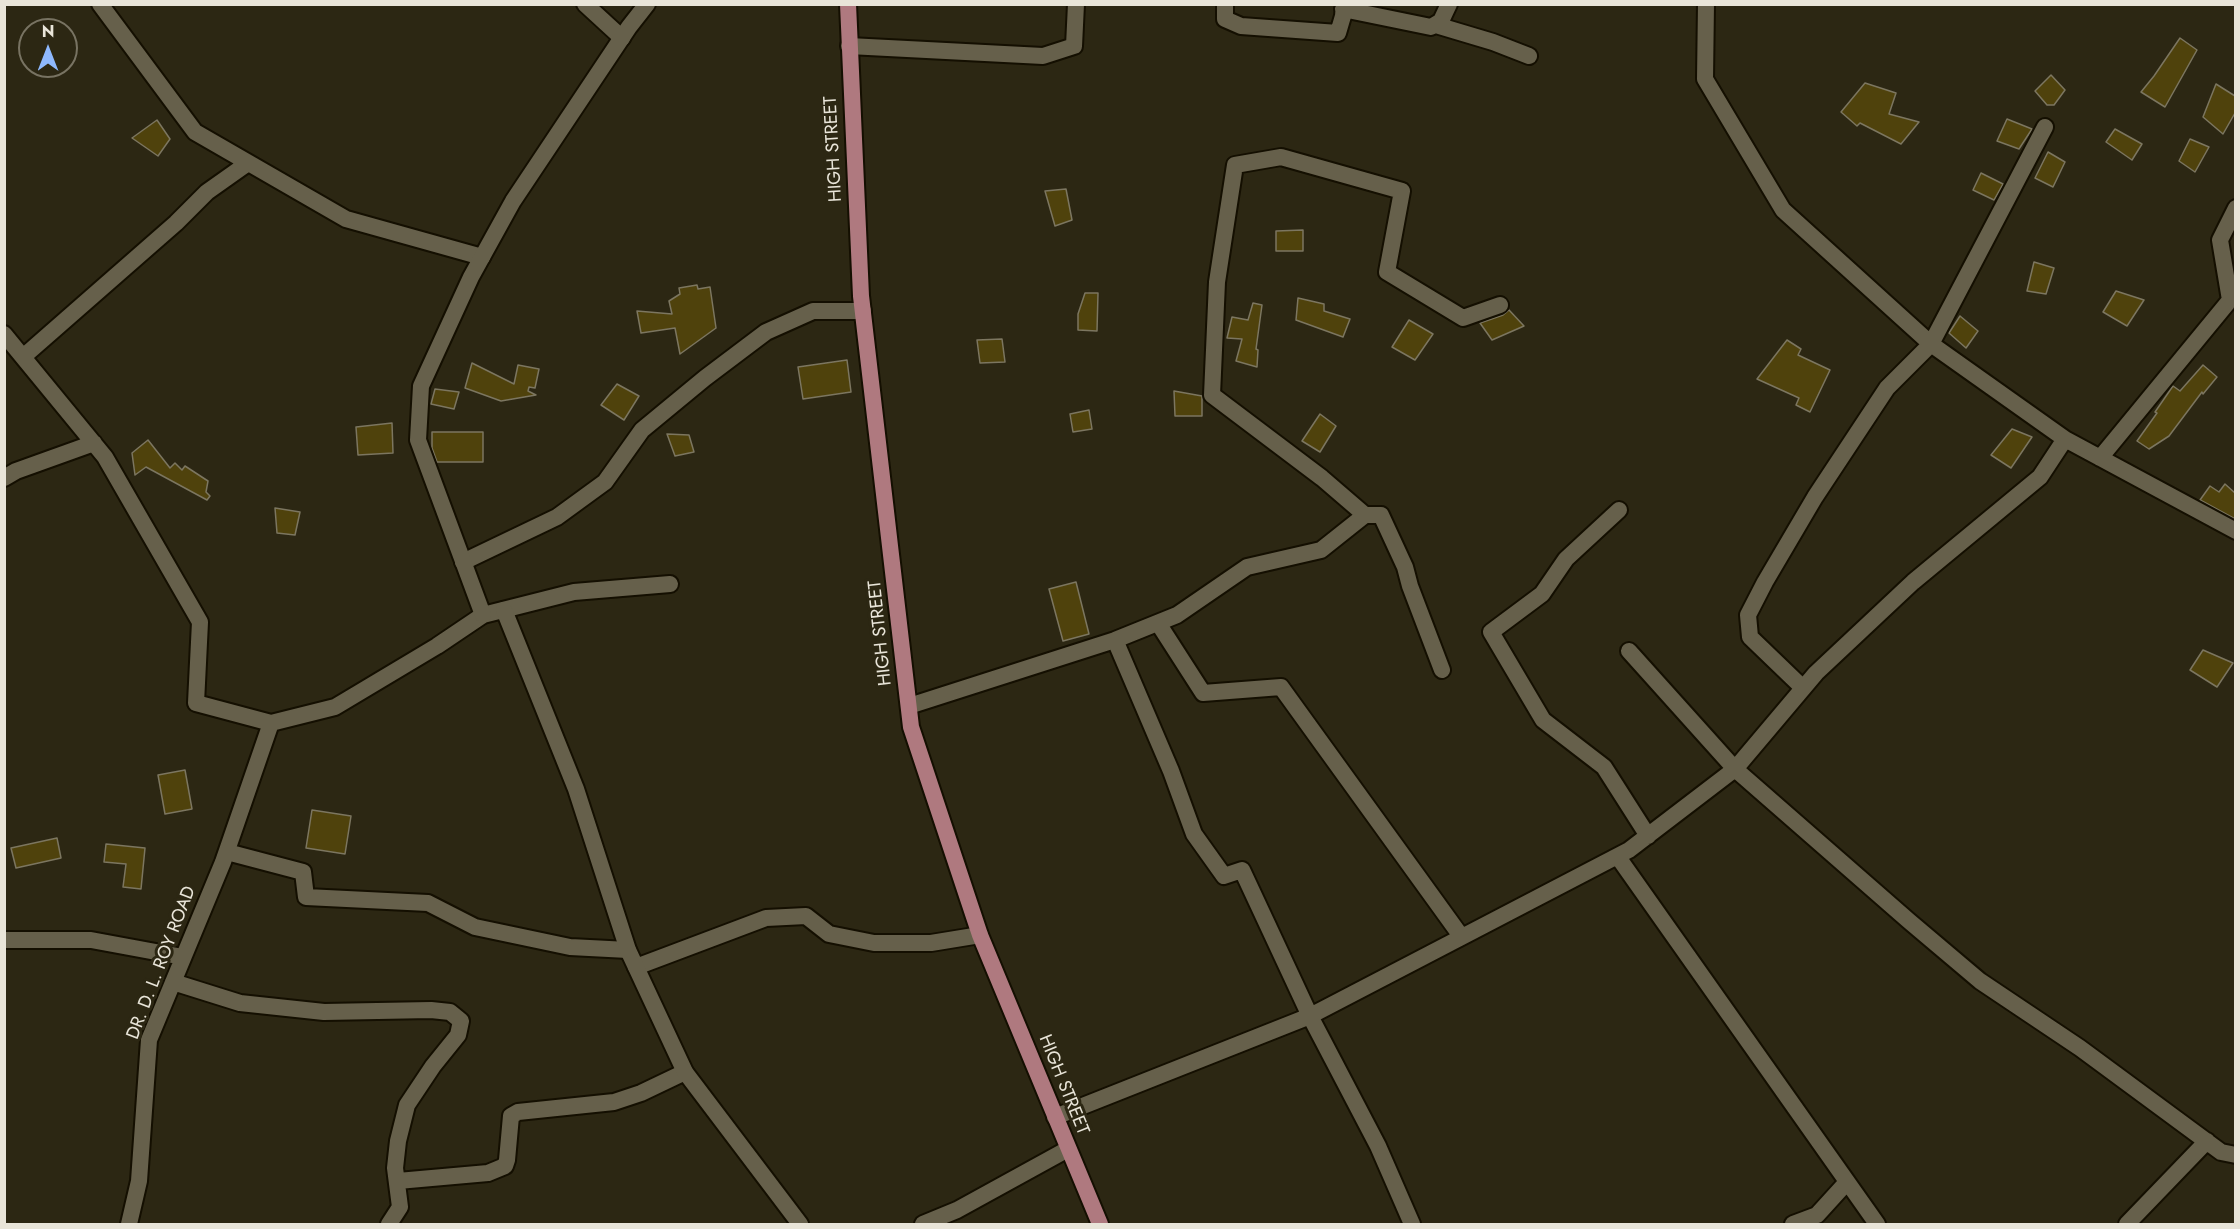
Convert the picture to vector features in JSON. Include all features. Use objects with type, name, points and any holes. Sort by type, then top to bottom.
[{"type":"main road","name":"HIGH STREET","points":[[848,4],[863,311],[911,727],[980,935],[1100,1224]]},
{"type":"street","points":[[100,4],[195,132],[346,219],[482,257]]},
{"type":"street","points":[[585,4],[622,38]]},
{"type":"street","points":[[483,615],[418,440],[421,386],[482,257],[513,201],[647,4]]},
{"type":"street","points":[[849,46],[1043,56],[1074,46],[1076,4]]},
{"type":"street","points":[[1225,4],[1225,20],[1241,26],[1338,33],[1343,7],[1425,26],[1436,25],[1493,42],[1529,56]]},
{"type":"street","points":[[1436,25],[1444,16],[1449,4]]},
{"type":"street","points":[[1706,4],[1705,79],[1784,210],[1931,344],[2065,439],[2235,531]]},
{"type":"street","points":[[1803,688],[1750,637],[1748,615],[1764,582],[1809,507],[1887,388],[1931,344],[2045,127]]},
{"type":"street","points":[[1365,516],[1322,478],[1212,395],[1217,282],[1235,165],[1281,157],[1402,191],[1387,272],[1463,318],[1500,305]]},
{"type":"street","points":[[23,357],[176,224],[207,192],[248,163]]},
{"type":"street","points":[[2100,458],[2233,299],[2220,240],[2235,208]]},
{"type":"street","points":[[463,562],[557,517],[605,482],[642,430],[766,332],[813,311],[863,311]]},
{"type":"street","points":[[4,334],[105,457],[201,622],[196,703],[271,723],[335,706],[437,646],[483,615],[574,592],[670,584]]},
{"type":"street","points":[[1055,1117],[1310,1016],[1618,856],[1648,836],[1735,769],[1816,673],[1913,582],[2040,477],[2065,439]]},
{"type":"street","points":[[4,478],[16,471],[94,443]]},
{"type":"street","points":[[1619,510],[1566,559],[1542,594],[1491,632],[1543,720],[1604,767],[1648,836]]},
{"type":"street","points":[[909,706],[1115,640],[1158,623],[1177,615],[1247,567],[1321,550],[1365,516],[1381,516],[1406,567],[1410,586],[1442,670]]},
{"type":"street","points":[[504,610],[576,789],[628,950],[686,1072],[800,1224]]},
{"type":"street","points":[[1158,623],[1203,693],[1281,687],[1458,932]]},
{"type":"street","points":[[1115,640],[1171,771],[1194,834],[1224,876],[1242,870],[1310,1016],[1378,1146],[1412,1224]]},
{"type":"street","points":[[1629,651],[1735,769],[1980,981],[2080,1048],[2221,1152],[2235,1155]]},
{"type":"street","name":"DR. D. L. ROY ROAD","points":[[129,1224],[139,1181],[149,1040],[227,852],[271,723]]},
{"type":"street","points":[[227,852],[303,872],[306,897],[428,903],[475,927],[570,947],[628,950]]},
{"type":"street","points":[[1618,856],[1877,1224]]},
{"type":"street","points":[[636,967],[766,918],[780,916],[806,916],[829,934],[874,943],[931,943],[980,935]]},
{"type":"street","points":[[4,939],[91,940],[183,957]]},
{"type":"street","points":[[173,982],[240,1003],[324,1012],[431,1010],[450,1012],[461,1021],[458,1035],[433,1066],[407,1105],[398,1141],[395,1168],[400,1207],[389,1224]]},
{"type":"street","points":[[398,1181],[488,1173],[498,1170],[505,1166],[507,1160],[511,1116],[518,1112],[614,1102],[641,1093],[686,1072]]},
{"type":"street","points":[[2127,1224],[2207,1141]]},
{"type":"street","points":[[922,1224],[957,1210],[1068,1149]]},
{"type":"street","points":[[1793,1224],[1817,1215],[1847,1182]]},
{"type":"building","points":[[2180,38],[2197,50],[2165,107],[2141,92]]},
{"type":"building","points":[[2051,75],[2065,90],[2054,105],[2047,105],[2035,91]]},
{"type":"building","points":[[1865,83],[1896,93],[1889,114],[1919,122],[1901,144],[1860,123],[1857,126],[1841,112]]},
{"type":"building","points":[[2216,84],[2235,96],[2235,113],[2223,134],[2203,117]]},
{"type":"building","points":[[2007,119],[2032,129],[2019,149],[1997,141]]},
{"type":"building","points":[[157,120],[170,139],[158,156],[132,138]]},
{"type":"building","points":[[2115,129],[2142,144],[2132,160],[2106,142]]},
{"type":"building","points":[[2190,139],[2209,147],[2195,172],[2179,161]]},
{"type":"building","points":[[2048,152],[2065,162],[2053,187],[2035,178]]},
{"type":"building","points":[[1981,173],[2003,184],[1994,200],[1973,190]]},
{"type":"building","points":[[1066,189],[1072,220],[1055,226],[1045,191]]},
{"type":"building","points":[[1303,230],[1303,251],[1276,251],[1276,231]]},
{"type":"building","points":[[2034,262],[2054,268],[2046,294],[2027,291]]},
{"type":"building","points":[[697,285],[698,289],[710,287],[716,328],[680,354],[675,328],[641,333],[637,311],[672,314],[669,301],[680,294],[679,288]]},
{"type":"building","points":[[2116,291],[2144,300],[2127,326],[2103,312]]},
{"type":"building","points":[[1085,293],[1098,293],[1097,331],[1078,330],[1078,314]]},
{"type":"building","points":[[1298,298],[1324,304],[1324,311],[1350,319],[1343,337],[1296,320]]},
{"type":"building","points":[[1253,303],[1262,305],[1256,349],[1258,350],[1257,367],[1236,361],[1242,339],[1227,338],[1232,317],[1248,320]]},
{"type":"building","points":[[1509,310],[1524,326],[1492,340],[1480,323],[1503,315]]},
{"type":"building","points":[[1960,316],[1978,331],[1966,348],[1949,333]]},
{"type":"building","points":[[1409,320],[1433,334],[1415,360],[1392,347]]},
{"type":"building","points":[[1002,339],[1005,362],[980,363],[977,340]]},
{"type":"building","points":[[1787,340],[1801,349],[1798,355],[1830,370],[1810,412],[1796,405],[1799,398],[1757,379]]},
{"type":"building","points":[[847,360],[851,392],[803,399],[798,367]]},
{"type":"building","points":[[472,363],[514,384],[518,365],[539,369],[535,388],[529,387],[528,391],[536,395],[501,401],[465,388]]},
{"type":"building","points":[[2203,365],[2217,377],[2203,394],[2202,392],[2169,436],[2149,449],[2137,441],[2173,386],[2180,391]]},
{"type":"building","points":[[617,384],[639,396],[624,420],[601,405]]},
{"type":"building","points":[[435,389],[459,392],[454,409],[431,404]]},
{"type":"building","points":[[1174,391],[1202,396],[1202,416],[1175,416]]},
{"type":"building","points":[[1089,410],[1092,429],[1073,432],[1070,414]]},
{"type":"building","points":[[1320,414],[1336,426],[1320,452],[1302,441]]},
{"type":"building","points":[[392,423],[393,453],[358,455],[356,427]]},
{"type":"building","points":[[2012,429],[2032,437],[2011,468],[1991,455]]},
{"type":"building","points":[[432,432],[483,432],[483,462],[437,462],[432,448]]},
{"type":"building","points":[[667,434],[689,435],[694,452],[675,456]]},
{"type":"building","points":[[148,440],[170,468],[175,463],[182,470],[185,466],[208,481],[206,492],[210,496],[207,500],[146,467],[135,475],[132,453]]},
{"type":"building","points":[[2225,484],[2235,493],[2235,519],[2200,500],[2210,486],[2219,492]]},
{"type":"building","points":[[275,508],[300,512],[295,535],[277,533]]},
{"type":"building","points":[[1076,582],[1089,634],[1063,641],[1049,589]]},
{"type":"building","points":[[2203,650],[2233,663],[2217,687],[2190,670]]},
{"type":"building","points":[[185,770],[192,809],[165,814],[158,775]]},
{"type":"building","points":[[312,810],[351,816],[345,854],[306,848]]},
{"type":"building","points":[[57,838],[61,858],[16,868],[11,848]]},
{"type":"building","points":[[106,844],[145,848],[141,889],[123,887],[126,864],[104,862]]}]
